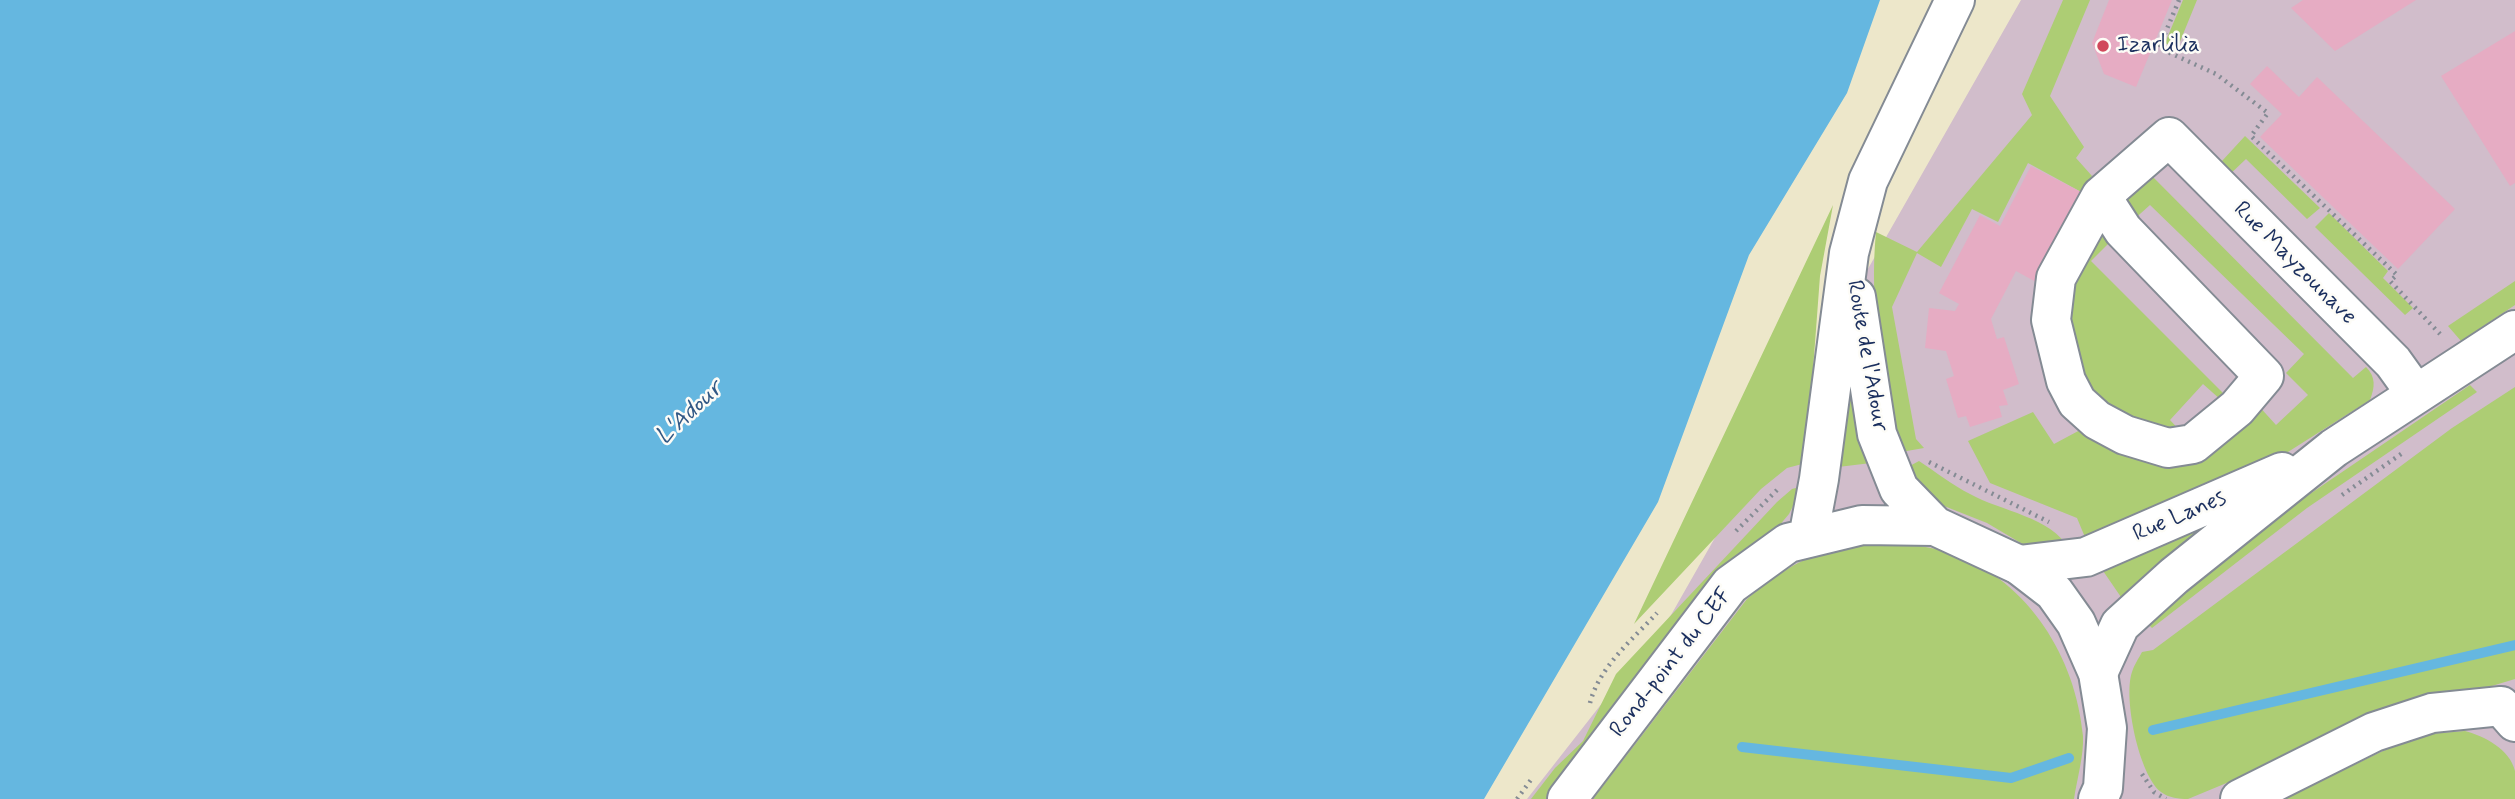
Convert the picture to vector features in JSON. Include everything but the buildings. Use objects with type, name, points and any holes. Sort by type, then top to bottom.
[{"type":"main road","name":"Route de l'Adour","points":[[1808,538],[1819,479],[1849,253],[1868,181],[1955,0]]},
{"type":"main road","name":"Rue Mayzounave","points":[[2101,196],[2169,137],[2393,362],[2416,394]]},
{"type":"main road","points":[[2101,196],[2123,230],[2264,376],[2237,408],[2193,444],[2168,448],[2125,435],[2096,420],[2077,402],[2066,381],[2051,320],[2056,278],[2101,196]]},
{"type":"main road","name":"Route de l'Adour","points":[[1849,253],[1877,434],[1899,489],[1935,526]]},
{"type":"main road","name":"Rue Lanes","points":[[2098,673],[2120,625],[2174,576],[2334,448],[2515,330]]},
{"type":"main road","name":"Rue Lanes","points":[[2020,565],[2086,557],[2185,516],[2334,448]]},
{"type":"main road","name":"Rond-point du CEF","points":[[1567,799],[1730,585],[1788,543],[1862,525],[1935,526],[2020,565],[2054,592],[2076,623],[2098,673],[2107,728],[2108,795]]},
{"type":"main road","points":[[2239,799],[2374,732],[2432,713],[2501,706],[2515,722]]},
{"type":"path","points":[[2179,0],[2159,48],[2216,74],[2268,113],[2251,136],[2398,275],[2390,281],[2465,362]]},
{"type":"path","points":[[2340,496],[2409,449]]},
{"type":"path","points":[[1919,456],[2059,530]]},
{"type":"shaded area","points":[[2021,0],[2515,0],[2515,799],[1527,799],[1671,615]]},
{"type":"green space","points":[[2063,0],[2090,0],[2050,96],[2084,147],[2076,158],[2092,176],[2083,193],[2028,163],[1998,222],[1972,209],[1941,267],[1917,253],[1892,307],[1916,439],[1924,448],[1901,452],[1878,343],[1874,286],[1876,232],[1917,252],[2032,115],[2022,94]]},
{"type":"green space","points":[[2183,0],[2197,0],[2177,49],[2165,43]]},
{"type":"green space","points":[[2245,136],[2320,208],[2307,219],[2246,159],[2227,177],[2222,161]]},
{"type":"green space","points":[[2145,169],[2353,378],[2366,367],[2372,375],[2374,386],[2370,400],[2280,457],[2087,542],[2077,518],[1990,483],[1968,441],[2033,412],[2054,444],[2082,429],[2126,455],[2257,404],[2276,425],[2308,395],[2286,373],[2304,354],[2150,205],[2131,222],[2112,199]]},
{"type":"green space","points":[[1833,205],[1820,276],[1806,463],[1787,468],[1761,489],[1634,624]]},
{"type":"green space","points":[[2329,213],[2388,271],[2383,278],[2413,308],[2405,315],[2315,227]]},
{"type":"green space","points":[[2099,230],[2112,240],[2091,261],[2226,396],[2221,400],[2203,384],[2170,420],[2184,435],[2159,434],[2100,404],[2073,356],[2069,297]]},
{"type":"green space","points":[[2515,281],[2515,305],[2461,341],[2448,326]]},
{"type":"green space","points":[[1842,331],[1871,463],[1830,468]]},
{"type":"green space","points":[[2470,385],[2477,392],[2307,508],[2152,628],[2144,620],[2301,500]]},
{"type":"green space","points":[[2515,387],[2515,679],[2376,721],[2188,799],[2174,798],[2161,792],[2146,770],[2131,717],[2130,684],[2133,669],[2142,652],[2153,650],[2452,428]]},
{"type":"green space","points":[[1919,461],[1970,494],[2051,529],[2069,549],[2031,549],[1987,523],[1944,506],[1906,468]]},
{"type":"green space","points":[[1803,486],[1789,514],[1778,527],[1732,561],[1549,799],[1531,799],[1555,768],[1583,741],[1616,674],[1777,502],[1792,489]]},
{"type":"green space","points":[[2231,510],[2123,600],[2099,565]]},
{"type":"green space","points":[[1902,543],[1948,552],[1981,567],[2005,583],[2026,603],[2044,626],[2059,652],[2079,707],[2083,743],[2074,799],[1593,799],[1747,599],[1786,570],[1818,554],[1854,546]]},
{"type":"green space","points":[[2465,731],[2488,740],[2508,756],[2515,771],[2515,799],[2283,799],[2385,750],[2429,734]]},
{"type":"water","name":"L'Adour","points":[[0,0],[1880,0],[1847,93],[1749,255],[1658,502],[1484,799],[0,799]]},
{"type":"waterway","points":[[2153,730],[2515,645]]},
{"type":"waterway","points":[[1742,747],[2011,778],[2069,758]]},
{"type":"place","name":"Izarlilia","points":[[2103,46]]}]
